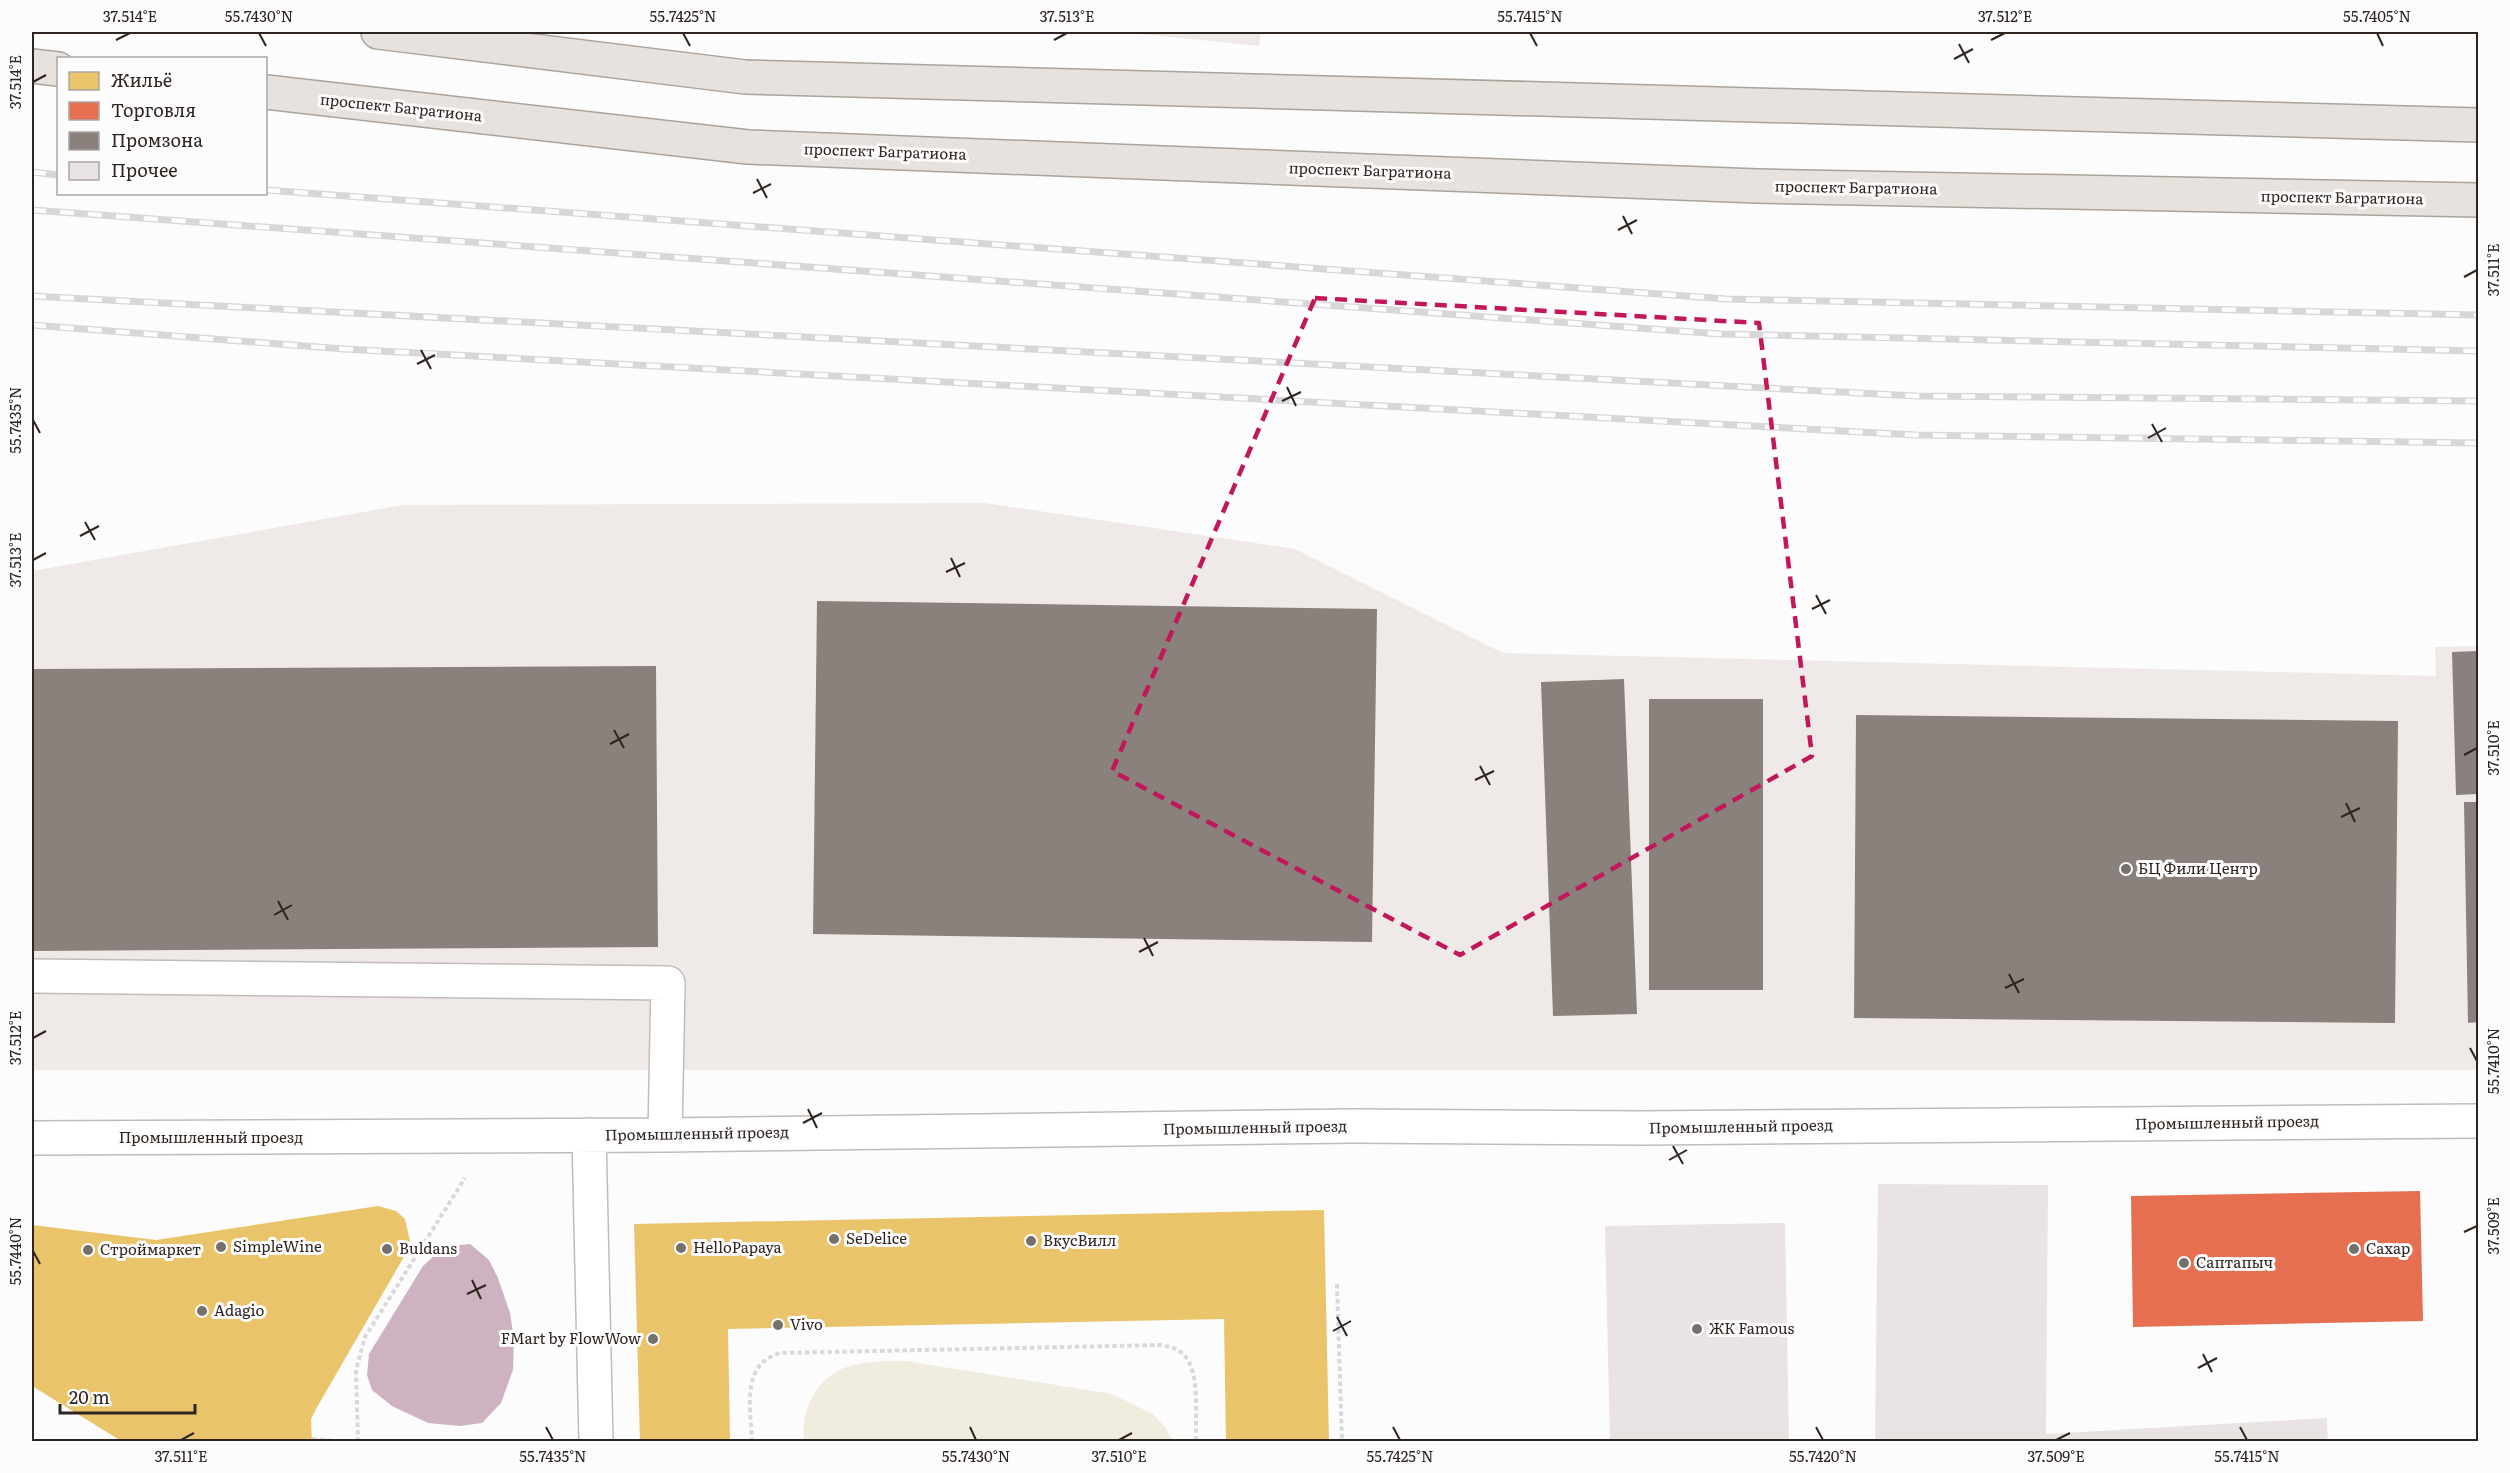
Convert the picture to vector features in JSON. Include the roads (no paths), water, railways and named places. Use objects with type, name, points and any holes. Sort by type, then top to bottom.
[{"type":"main road","points":[[378,32],[745,77],[2478,125]]},
{"type":"main road","points":[[32,66],[57,69]]},
{"type":"main road","name":"проспект Багратиона","points":[[267,92],[748,147],[1757,186],[2478,200]]},
{"type":"street","points":[[32,976],[668,983],[665,1135]]},
{"type":"street","name":"Промышленный проезд","points":[[32,1138],[589,1136],[1353,1126],[1654,1128],[2478,1121]]},
{"type":"street","points":[[589,1136],[596,1442]]},
{"type":"railway","points":[[32,172],[57,175]]},
{"type":"railway","points":[[267,190],[1726,299],[2478,315]]},
{"type":"railway","points":[[32,210],[1720,334],[2478,351]]},
{"type":"railway","points":[[32,296],[1916,396],[2478,401]]},
{"type":"railway","points":[[32,325],[344,349],[1915,435],[2478,443]]},
{"type":"place","name":"БЦ Фили Центр","points":[[2126,869]]},
{"type":"place","name":"SeDelice","points":[[834,1239]]},
{"type":"place","name":"ВкусВилл","points":[[1031,1241]]},
{"type":"place","name":"SimpleWine","points":[[221,1247]]},
{"type":"place","name":"HelloPapaya","points":[[681,1248]]},
{"type":"place","name":"Buldans","points":[[387,1249]]},
{"type":"place","name":"Сахар","points":[[2354,1249]]},
{"type":"place","name":"Строймаркет","points":[[88,1250]]},
{"type":"place","name":"Саптапыч","points":[[2184,1263]]},
{"type":"place","name":"Adagio","points":[[202,1311]]},
{"type":"place","name":"Vivo","points":[[778,1325]]},
{"type":"place","name":"ЖК Famous","points":[[1697,1329]]},
{"type":"place","name":"FMart by FlowWow","points":[[653,1339]]}]
